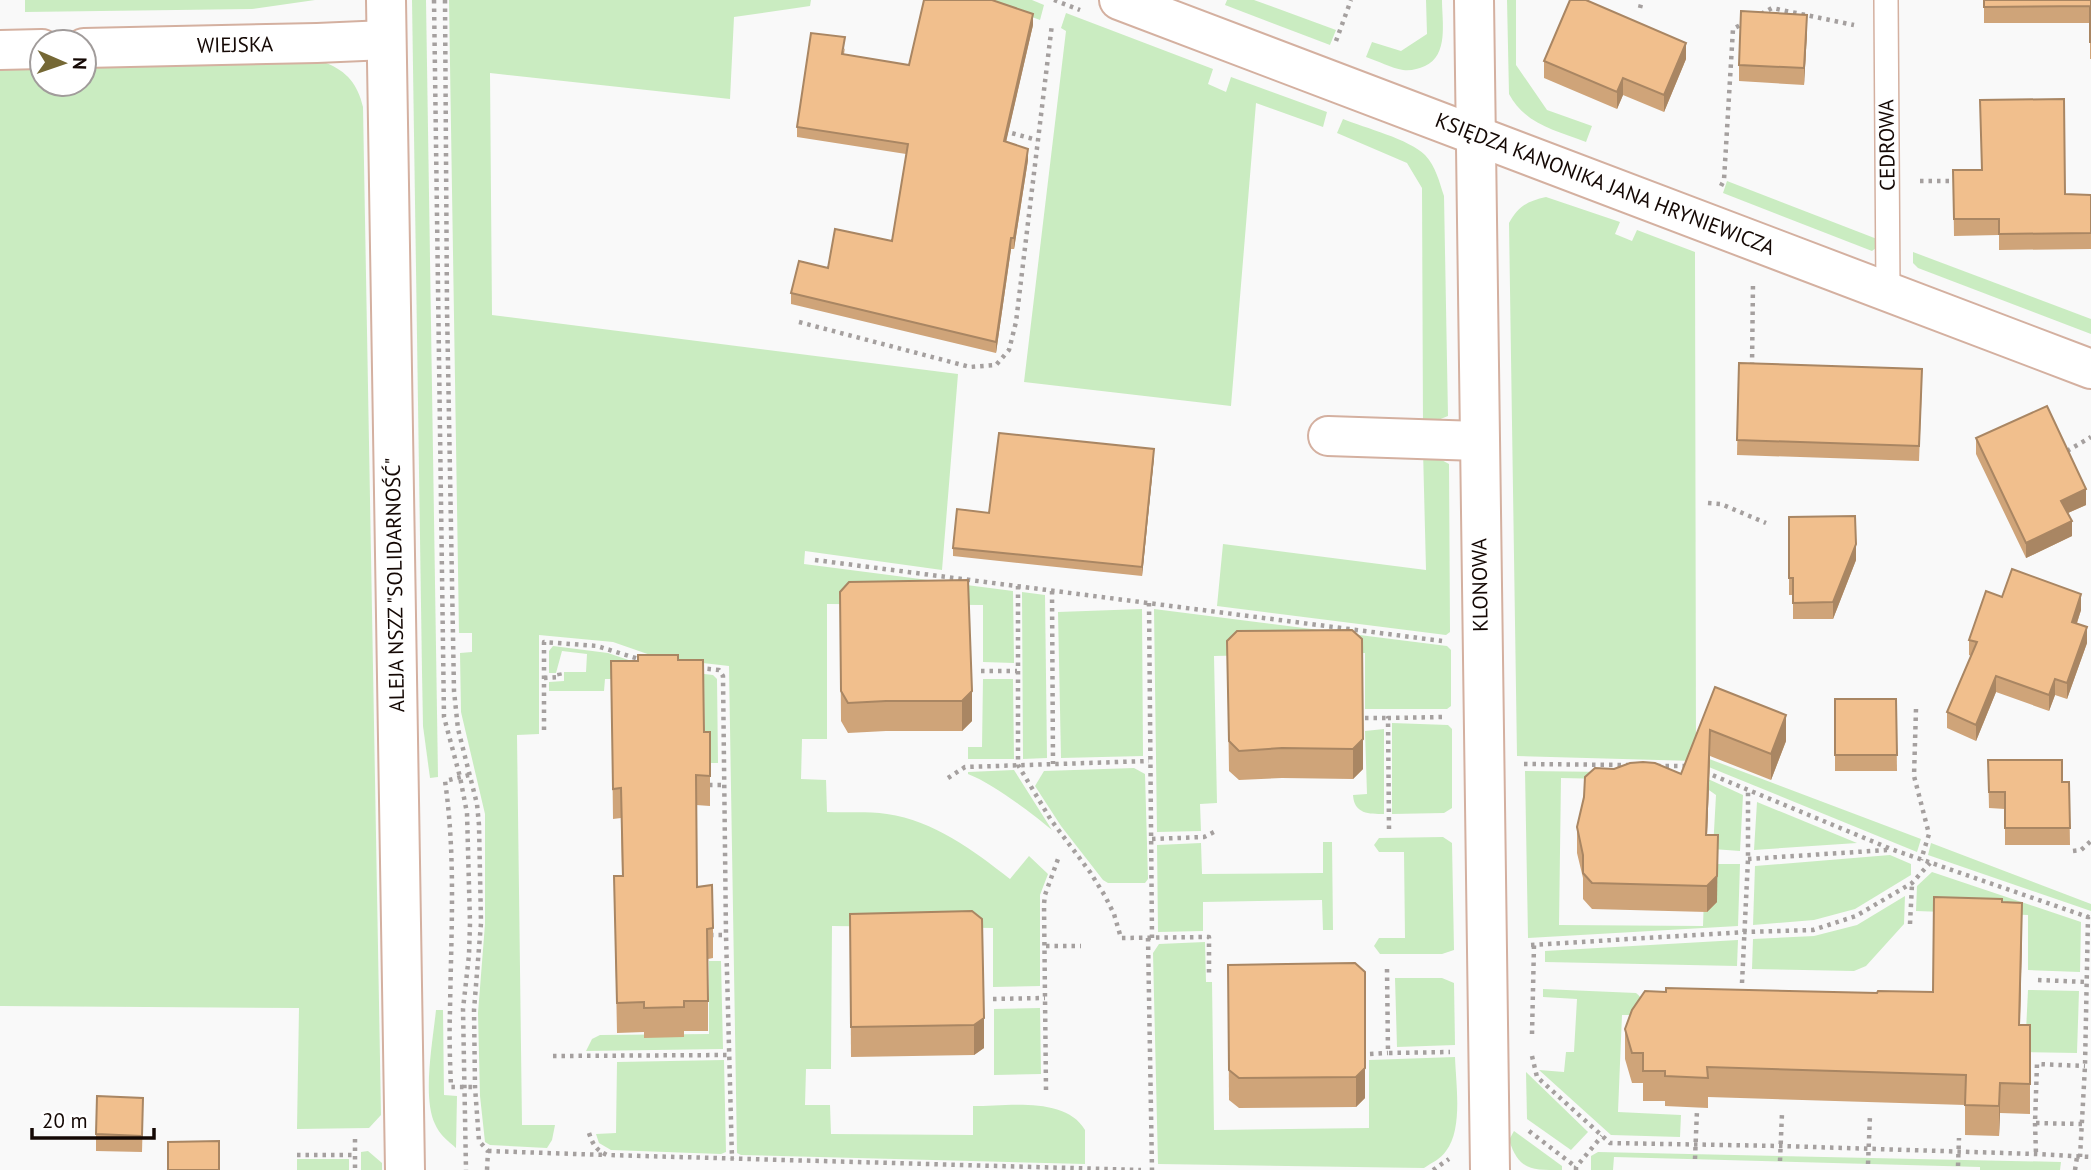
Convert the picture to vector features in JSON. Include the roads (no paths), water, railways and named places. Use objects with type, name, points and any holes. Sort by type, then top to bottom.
[{"type":"street","name":"ALEJA NSZZ \"SOLIDARNOŚĆ\"","points":[[386,0],[405,1170]]},
{"type":"street","name":"KSIĘDZA KANONIKA JANA HRYNIEWICZA","points":[[1119,0],[2091,369]]},
{"type":"street","name":"KLONOWA","points":[[1474,0],[1490,1170]]},
{"type":"street","name":"WIEJSKA","points":[[98,48],[386,40]]},
{"type":"street","points":[[0,50],[28,49]]},
{"type":"street","points":[[1328,436],[1478,441]]},
{"type":"lane","name":"CEDROWA","points":[[1886,0],[1888,291]]}]
